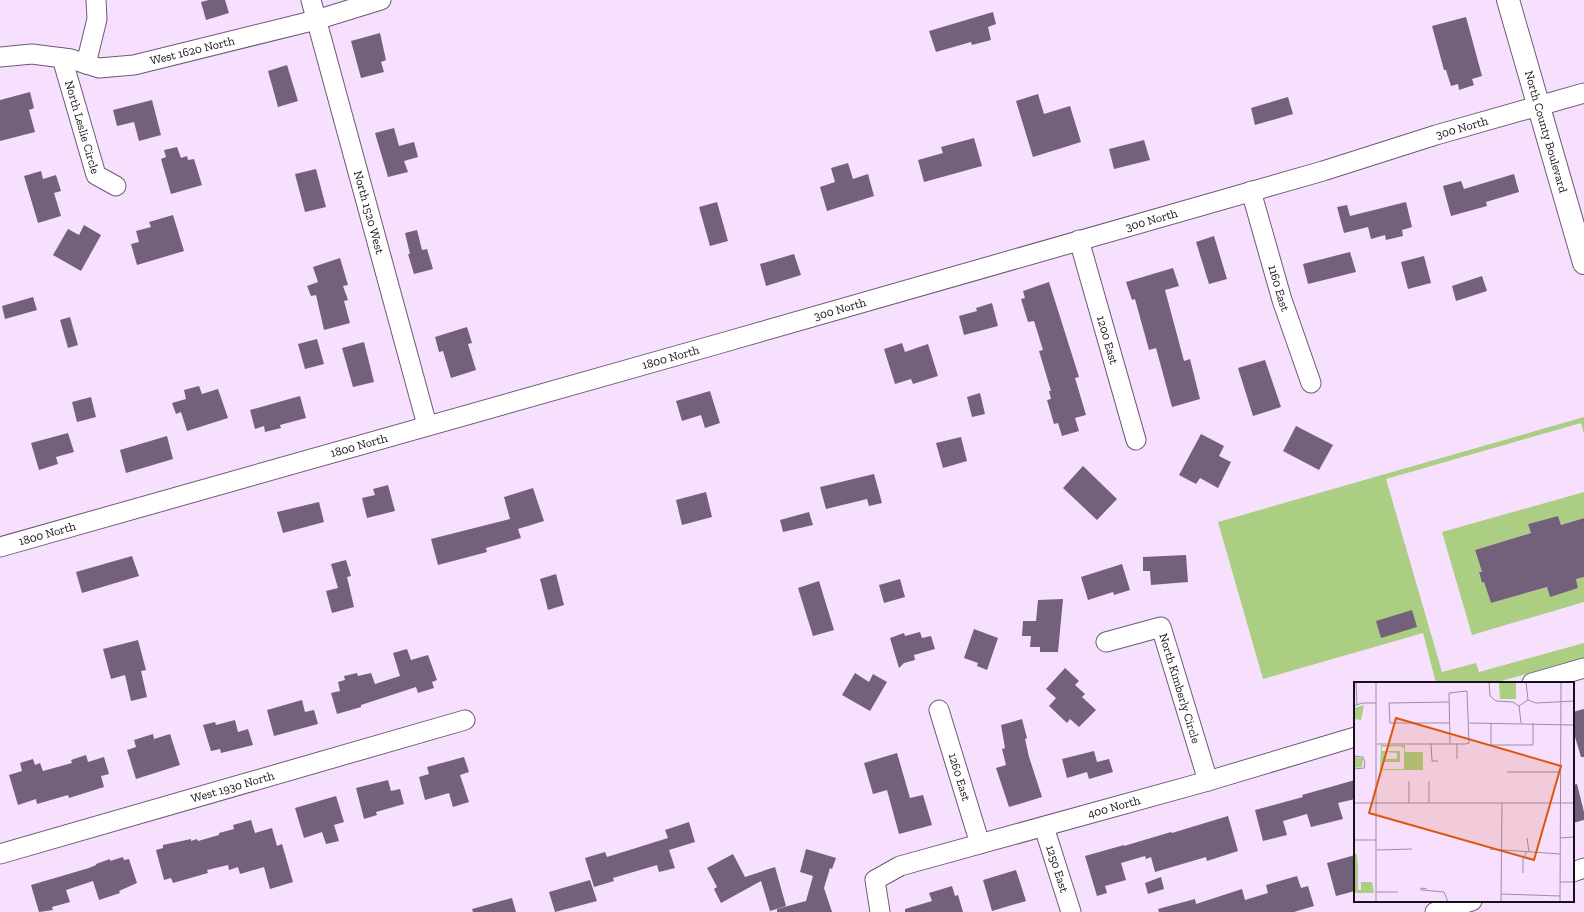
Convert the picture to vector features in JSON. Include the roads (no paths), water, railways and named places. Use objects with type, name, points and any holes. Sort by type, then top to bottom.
[{"type":"main road","name":"North County Boulevard","points":[[1508,0],[1584,263]]},
{"type":"street","points":[[86,64],[97,19],[96,0]]},
{"type":"street","name":"North 1520 West","points":[[310,0],[427,425]]},
{"type":"street","name":"West 1620 North","points":[[0,57],[32,54],[62,58],[99,68],[134,65],[316,20],[381,0]]},
{"type":"street","name":"North Leslie Circle","points":[[62,58],[96,175],[116,186]]},
{"type":"street","name":"300 North","points":[[718,344],[1251,191],[1436,135],[1584,93]]},
{"type":"street","name":"1160 East","points":[[1251,191],[1282,300],[1311,383]]},
{"type":"street","name":"1200 East","points":[[1079,240],[1136,440]]},
{"type":"street","name":"1800 North","points":[[0,547],[427,425],[718,344]]},
{"type":"street","name":"North Kimberly Circle","points":[[1106,642],[1160,628],[1208,781]]},
{"type":"street","points":[[1535,682],[1584,668]]},
{"type":"street","name":"1260 East","points":[[939,710],[980,844]]},
{"type":"street","name":"West 1930 North","points":[[0,854],[465,720]]},
{"type":"street","name":"400 North","points":[[880,912],[874,880],[900,866],[1208,781],[1354,736]]},
{"type":"street","name":"1250 East","points":[[1044,827],[1071,912]]},
{"type":"street","points":[[1574,872],[1584,868]]},
{"type":"street","points":[[1435,912],[1469,902]]}]
